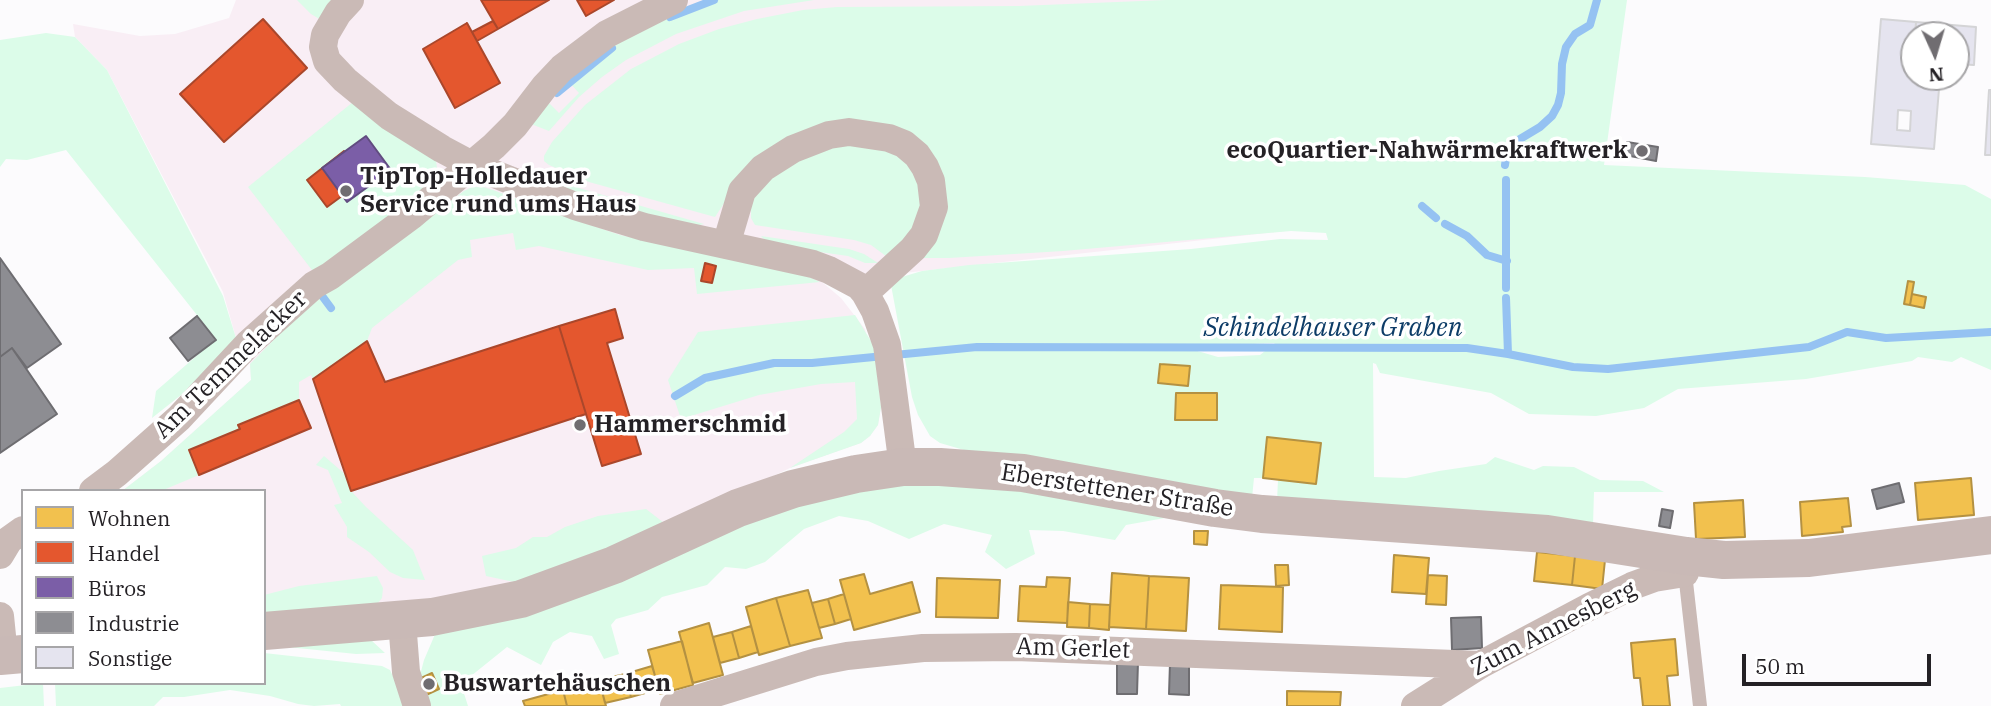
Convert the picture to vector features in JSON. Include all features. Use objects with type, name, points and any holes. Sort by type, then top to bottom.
[{"type":"main road","name":"Eberstettener Straße","points":[[266,631],[402,621],[521,599],[614,565],[738,508],[793,489],[856,474],[903,467],[1023,473],[1262,514],[1547,534],[1685,565],[1810,558],[1991,535]]},
{"type":"street","points":[[350,0],[338,13],[326,35],[323,47],[327,61],[345,80],[418,136],[472,165],[575,206],[644,227],[813,264],[847,278],[865,293],[878,318],[888,355],[903,467]]},
{"type":"street","name":"Am Temmelacker","points":[[95,489],[148,446],[207,390],[248,344],[314,285],[411,216],[505,136],[545,86],[582,52],[616,29],[674,0]]},
{"type":"street","points":[[726,245],[742,191],[751,178],[763,168],[793,149],[829,135],[849,132],[889,138],[917,155],[925,167],[931,181],[934,207],[930,221],[918,242],[865,293]]},
{"type":"street","points":[[0,555],[9,540],[21,531]]},
{"type":"street","name":"Zum Annesberg","points":[[1415,706],[1480,665],[1632,586],[1685,565]]},
{"type":"street","points":[[0,616],[9,655]]},
{"type":"street","points":[[402,621],[406,672],[417,706]]},
{"type":"street","name":"Am Gerlet","points":[[674,706],[816,662],[923,648],[1056,648],[1480,665]]},
{"type":"lane","points":[[1685,565],[1700,706]]},
{"type":"shaded area","points":[[236,0],[1566,0],[1376,221],[822,282],[841,298],[865,329],[881,407],[878,425],[861,443],[790,468],[668,526],[503,592],[266,617],[266,489],[125,489],[161,461],[251,380],[250,364],[236,338],[223,292],[107,70],[75,37],[73,24],[140,36],[175,34],[229,18]]},
{"type":"green space","points":[[297,0],[335,0],[321,20]]},
{"type":"green space","points":[[714,0],[814,0],[744,11],[676,34],[626,60],[602,77],[579,97],[549,131],[531,124],[548,102],[559,113],[579,93],[569,82],[615,45],[674,15]]},
{"type":"green space","points":[[1166,0],[1627,0],[1604,165],[1865,177],[1965,185],[1991,199],[1991,370],[1961,357],[1952,362],[1918,357],[1912,361],[1806,379],[1678,389],[1644,408],[1596,416],[1529,414],[1491,393],[1380,373],[1373,363],[1374,477],[1406,478],[1486,464],[1495,457],[1534,470],[1543,466],[1574,467],[1600,480],[1643,481],[1664,492],[1594,492],[1593,525],[1277,501],[1278,480],[1316,484],[1321,443],[1268,437],[1263,478],[1254,478],[1252,498],[964,450],[940,443],[930,436],[912,397],[891,285],[895,279],[922,271],[969,265],[1191,249],[1280,239],[1328,240],[1326,233],[1291,231],[1063,251],[918,258],[944,196],[872,125],[740,179],[715,217],[589,182],[544,161],[552,142],[585,105],[631,69],[679,44],[719,29],[803,10],[837,7],[1019,6]],"holes":[[[1275,343],[1260,355],[1218,357],[1184,347]]]},
{"type":"green space","points":[[46,33],[75,37],[107,70],[223,296],[236,338],[229,357],[152,418],[156,391],[216,339],[66,150],[27,160],[6,159],[0,167],[0,40]]},
{"type":"green space","points":[[353,102],[436,160],[438,177],[315,274],[248,187]]},
{"type":"green space","points":[[845,144],[877,145],[908,162],[923,186],[921,219],[890,259],[871,245],[755,225],[751,218],[751,203],[761,185],[796,158]]},
{"type":"green space","points":[[543,174],[582,189],[704,224],[695,226],[617,208],[537,177]]},
{"type":"green space","points":[[472,187],[483,187],[620,235],[809,277],[820,282],[697,294],[694,268],[648,270],[539,246],[516,250],[513,233],[470,240],[472,257],[458,260],[372,328],[367,341],[313,379],[311,375],[299,382],[299,400],[238,425],[240,429],[190,450],[199,475],[166,489],[125,489],[161,461],[251,380],[250,364],[323,290],[333,289]]},
{"type":"green space","points":[[761,236],[849,249],[878,263],[865,263],[848,256],[785,247]]},
{"type":"green space","points":[[855,315],[874,346],[881,407],[878,425],[861,443],[790,468],[844,432],[857,419],[855,382],[821,384],[759,395],[681,419],[668,380],[698,332]]},
{"type":"green space","points":[[324,456],[346,475],[351,491],[366,507],[413,550],[425,580],[403,578],[390,572],[369,552],[347,537],[347,527],[334,505],[342,503],[328,470],[316,465]]},
{"type":"green space","points":[[874,482],[1008,484],[1187,514],[1126,525],[1115,540],[1063,531],[1029,530],[1035,554],[1006,569],[985,552],[992,535],[944,524],[909,539],[868,521],[839,516],[804,529],[765,562],[746,569],[725,567],[707,585],[662,597],[648,610],[616,619],[611,625],[619,654],[604,659],[592,636],[570,632],[553,642],[541,665],[507,647],[461,684],[468,706],[431,706],[426,695],[439,689],[432,673],[419,679],[436,632],[808,497]]},
{"type":"green space","points":[[646,509],[668,526],[514,582],[486,576],[482,556],[516,548],[533,537],[547,537],[565,527],[598,516]]},
{"type":"green space","points":[[377,576],[383,588],[382,598],[373,609],[266,617],[266,594],[299,586]]},
{"type":"green space","points":[[371,640],[385,653],[356,654],[268,645]]},
{"type":"green space","points":[[266,653],[382,666],[390,670],[407,706],[314,706],[230,690],[184,697],[163,697],[154,706],[56,706],[55,685],[266,685]]},
{"type":"green space","points":[[43,685],[44,706],[0,706],[0,688]]},
{"type":"building: Wohnen","points":[[1908,281],[1914,282],[1910,305],[1904,304]]},
{"type":"building: Wohnen","points":[[1912,294],[1926,297],[1924,308],[1910,305]]},
{"type":"building: Wohnen","points":[[1160,364],[1190,366],[1188,386],[1158,383]]},
{"type":"building: Wohnen","points":[[1176,393],[1217,393],[1217,420],[1175,420]]},
{"type":"building: Wohnen","points":[[1267,437],[1321,443],[1316,484],[1263,478]]},
{"type":"building: Wohnen","points":[[1971,478],[1974,515],[1918,520],[1915,483]]},
{"type":"building: Wohnen","points":[[1848,498],[1851,526],[1842,527],[1843,532],[1802,536],[1800,502]]},
{"type":"building: Wohnen","points":[[1743,500],[1745,537],[1696,539],[1694,503]]},
{"type":"building: Wohnen","points":[[1194,531],[1208,531],[1207,545],[1194,544]]},
{"type":"building: Wohnen","points":[[1537,552],[1575,556],[1572,585],[1534,581]]},
{"type":"building: Wohnen","points":[[1394,555],[1429,558],[1426,594],[1392,592]]},
{"type":"building: Wohnen","points":[[1575,556],[1605,560],[1602,589],[1572,585]]},
{"type":"building: Wohnen","points":[[1275,565],[1288,565],[1289,585],[1276,586]]},
{"type":"building: Wohnen","points":[[1112,573],[1149,576],[1146,629],[1109,627]]},
{"type":"building: Wohnen","points":[[864,574],[870,594],[912,582],[920,612],[854,630],[840,580]]},
{"type":"building: Wohnen","points":[[1428,575],[1447,576],[1446,605],[1426,604]]},
{"type":"building: Wohnen","points":[[1149,576],[1189,578],[1186,631],[1146,629]]},
{"type":"building: Wohnen","points":[[1047,577],[1070,578],[1067,623],[1018,621],[1020,586],[1046,587]]},
{"type":"building: Wohnen","points":[[937,578],[1000,580],[998,618],[936,617]]},
{"type":"building: Wohnen","points":[[1221,585],[1283,587],[1282,632],[1219,629]]},
{"type":"building: Wohnen","points":[[808,590],[822,638],[790,646],[776,598]]},
{"type":"building: Wohnen","points":[[844,594],[851,619],[835,624],[828,599]]},
{"type":"building: Wohnen","points":[[776,598],[790,646],[759,655],[746,607]]},
{"type":"building: Wohnen","points":[[828,599],[835,624],[819,628],[812,603]]},
{"type":"building: Wohnen","points":[[1068,602],[1090,604],[1089,628],[1067,627]]},
{"type":"building: Wohnen","points":[[1090,604],[1110,605],[1109,630],[1089,628]]},
{"type":"building: Wohnen","points":[[709,623],[723,675],[693,683],[679,632]]},
{"type":"building: Wohnen","points":[[751,626],[758,652],[739,658],[732,632]]},
{"type":"building: Wohnen","points":[[732,632],[739,658],[720,663],[713,637]]},
{"type":"building: Wohnen","points":[[1675,639],[1678,675],[1667,676],[1670,706],[1643,706],[1640,678],[1634,678],[1631,643]]},
{"type":"building: Wohnen","points":[[682,641],[693,685],[660,694],[648,650]]},
{"type":"building: Wohnen","points":[[652,666],[659,689],[631,697],[625,674]]},
{"type":"building: Wohnen","name":"Buswartehäuschen","points":[[432,673],[439,689],[426,695],[419,679]]},
{"type":"building: Wohnen","points":[[625,674],[631,697],[605,703],[599,680]]},
{"type":"building: Wohnen","points":[[599,680],[606,706],[567,706],[563,690]]},
{"type":"building: Wohnen","points":[[563,690],[567,706],[525,706],[523,701]]},
{"type":"building: Wohnen","points":[[1287,691],[1341,692],[1340,706],[1287,706]]},
{"type":"building: Handel","points":[[481,0],[549,0],[498,29]]},
{"type":"building: Handel","points":[[577,0],[614,0],[586,16]]},
{"type":"building: Handel","points":[[263,19],[307,68],[224,142],[180,94]]},
{"type":"building: Handel","points":[[493,21],[498,29],[477,41],[472,32]]},
{"type":"building: Handel","points":[[467,23],[500,83],[455,108],[423,49]]},
{"type":"building: Handel","points":[[344,151],[365,179],[327,207],[307,180]]},
{"type":"building: Handel","points":[[355,166],[372,168],[369,185],[357,184],[365,179]]},
{"type":"building: Handel","points":[[705,263],[716,266],[712,283],[701,281]]},
{"type":"building: Handel","points":[[615,309],[623,338],[607,343],[641,454],[602,466],[559,326]]},
{"type":"building: Handel","points":[[559,326],[586,414],[351,491],[313,379],[367,341],[385,382]]},
{"type":"building: Handel","points":[[299,400],[311,428],[199,475],[189,450],[240,429],[238,425]]},
{"type":"building: Büros","points":[[366,136],[391,170],[347,202],[322,168]]},
{"type":"building: Industrie","name":"ecoQuartier-Nahwärmekraftwerk","points":[[1627,142],[1658,147],[1656,161],[1625,155]]},
{"type":"building: Industrie","points":[[0,258],[61,344],[27,368],[12,348],[0,357]]},
{"type":"building: Industrie","points":[[197,316],[216,340],[188,361],[170,338]]},
{"type":"building: Industrie","points":[[12,348],[57,414],[0,453],[0,357]]},
{"type":"building: Industrie","points":[[1899,483],[1904,502],[1877,509],[1872,490]]},
{"type":"building: Industrie","points":[[1662,509],[1673,511],[1670,528],[1659,526]]},
{"type":"building: Industrie","points":[[1481,617],[1482,648],[1452,650],[1451,618]]},
{"type":"building: Industrie","points":[[1117,662],[1138,662],[1137,694],[1117,694]]},
{"type":"building: Industrie","points":[[1170,663],[1189,663],[1189,695],[1169,694]]},
{"type":"building: Sonstige","points":[[1881,19],[1904,21],[1900,21],[1900,91],[1939,91],[1934,149],[1871,144]]},
{"type":"building: Sonstige","points":[[1970,26],[1976,27],[1974,65],[1970,65]]},
{"type":"building: Sonstige","points":[[1989,90],[1991,155],[1985,155]]},
{"type":"building: Sonstige","points":[[1898,110],[1911,111],[1910,131],[1897,130]]},
{"type":"waterway","points":[[670,17],[714,0]]},
{"type":"waterway","points":[[1505,165],[1507,151],[1515,142],[1540,127],[1552,116],[1561,93],[1562,64],[1566,47],[1575,34],[1590,25],[1597,0]]},
{"type":"waterway","points":[[557,93],[612,48]]},
{"type":"waterway","points":[[1506,180],[1506,288]]},
{"type":"waterway","points":[[1422,206],[1436,218]]},
{"type":"waterway","points":[[1445,224],[1467,236],[1487,255],[1507,261]]},
{"type":"waterway","points":[[317,289],[331,308]]},
{"type":"waterway","points":[[1506,298],[1508,354]]},
{"type":"waterway","name":"Schindelhauser Graben","points":[[675,396],[705,378],[774,363],[812,363],[977,347],[1467,348],[1573,367],[1608,369],[1809,347],[1847,332],[1886,338],[1991,332]]},
{"type":"place","name":"ecoQuartier-Nahwärmekraftwerk","points":[[1642,151]]},
{"type":"place","name":"TipTop-Holledauer Service rund ums Haus","points":[[346,191]]},
{"type":"place","name":"Hammerschmid","points":[[580,425]]},
{"type":"place","name":"Buswartehäuschen","points":[[429,684]]}]
